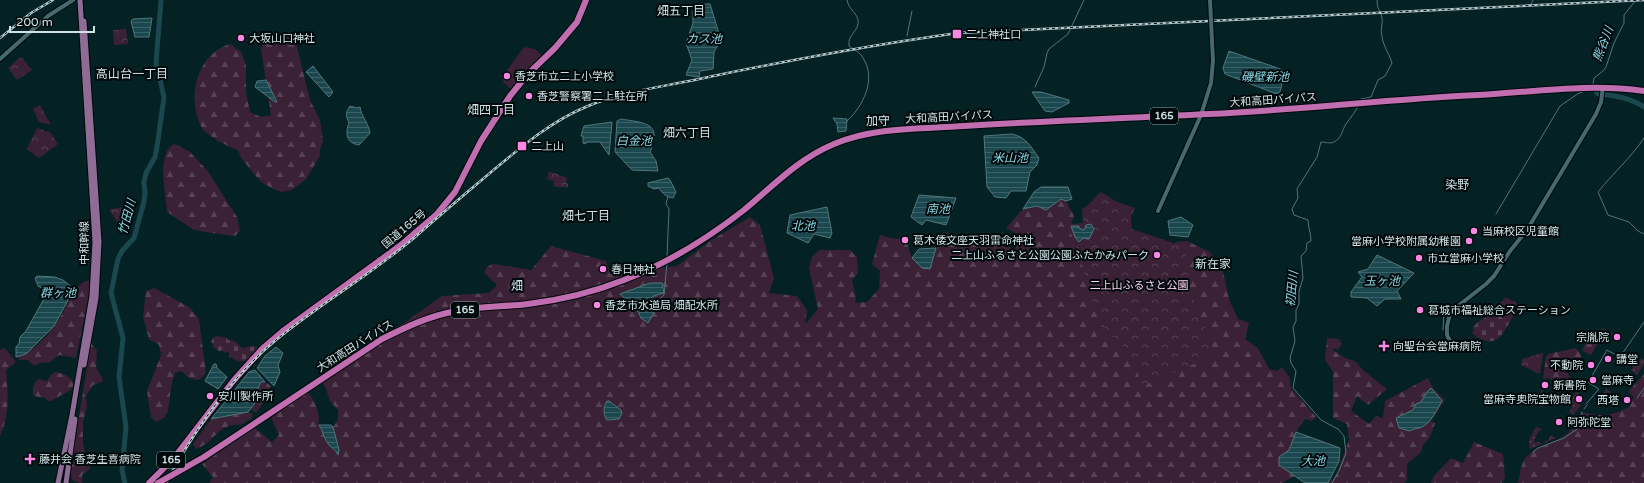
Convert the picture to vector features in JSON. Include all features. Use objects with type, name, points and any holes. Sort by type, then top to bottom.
[{"type":"highway","name":"国道165号","points":[[150,483],[174,458],[244,368],[274,338],[376,264],[437,214],[455,192],[481,142],[510,96],[527,75],[555,48],[577,22],[586,0]]},
{"type":"highway","name":"大和高田バイパス","points":[[157,483],[204,457],[382,339],[408,325],[457,310],[528,304],[578,294],[622,281],[649,270],[693,247],[744,210],[804,159],[834,143],[868,134],[977,125],[1201,114],[1591,87],[1644,91]]},
{"type":"highway","name":"国道165号","points":[[157,483],[191,436]]},
{"type":"main road","name":"中和幹線","points":[[58,483],[72,415],[92,296],[95,242],[80,0]]},
{"type":"main road","name":"中和幹線","points":[[66,483],[74,422],[96,298],[99,250],[83,0]]},
{"type":"main road","points":[[62,483],[68,468]]},
{"type":"street","points":[[0,59],[48,16],[73,0]]},
{"type":"street","points":[[1158,211],[1201,114],[1211,83],[1213,61],[1210,0]]},
{"type":"street","points":[[1450,342],[1447,335],[1447,326],[1450,314],[1490,281],[1510,251],[1527,230],[1583,136],[1601,102],[1602,89]]},
{"type":"green space","points":[[126,29],[128,44],[114,45],[113,30]]},
{"type":"green space","points":[[283,34],[295,39],[310,100],[320,120],[323,142],[320,149],[320,156],[306,179],[292,190],[282,192],[273,189],[260,181],[241,158],[238,150],[218,141],[204,131],[197,117],[195,92],[197,79],[209,57],[218,49],[230,44],[241,52],[246,65],[246,92],[250,112],[261,117],[271,115],[261,49],[266,37]]},
{"type":"green space","points":[[524,47],[535,49],[542,55],[511,89],[504,83],[502,77]]},
{"type":"green space","points":[[20,57],[32,70],[17,80],[8,68]]},
{"type":"green space","points":[[40,105],[51,125],[39,122],[33,109]]},
{"type":"green space","points":[[37,128],[51,133],[58,144],[39,158],[27,149]]},
{"type":"green space","points":[[174,144],[189,151],[207,170],[237,217],[240,231],[235,236],[194,230],[167,212],[163,175],[164,165],[165,156],[168,149]]},
{"type":"green space","points":[[549,171],[567,178],[566,183],[568,184],[568,188],[553,186],[554,181],[547,179]]},
{"type":"green space","name":"二上山ふるさと公園","points":[[1101,192],[1117,202],[1135,208],[1131,217],[1132,229],[1185,247],[1189,287],[1209,339],[1210,357],[1143,386],[1128,352],[1098,320],[1075,241],[1071,234],[1070,224],[1083,223],[1082,209]]},
{"type":"green space","points":[[1061,199],[1066,201],[1074,216],[1071,226],[1161,263],[1176,242],[1187,241],[1210,252],[1223,271],[1229,299],[1238,319],[1249,323],[1245,339],[1258,348],[1269,369],[1277,371],[1282,367],[1290,378],[1291,388],[1316,417],[1312,421],[1305,419],[1296,432],[1289,450],[1279,457],[1279,465],[1295,476],[1282,483],[209,483],[213,477],[202,464],[255,428],[272,442],[279,435],[271,418],[307,392],[317,407],[319,415],[318,424],[327,442],[337,454],[339,450],[333,427],[338,420],[338,410],[330,401],[325,386],[322,382],[388,338],[404,323],[442,296],[489,293],[497,285],[484,273],[487,267],[493,264],[531,270],[551,246],[606,261],[610,274],[677,266],[710,241],[750,217],[760,225],[774,278],[769,293],[797,296],[807,310],[805,324],[818,309],[809,268],[812,257],[819,250],[850,250],[857,257],[858,273],[852,280],[856,298],[855,303],[867,302],[879,289],[880,271],[872,264],[880,235],[906,240],[912,258],[930,269],[936,248],[943,232],[967,238],[988,233],[1001,245],[1016,249],[1016,234],[1006,228],[1019,213],[1027,207],[1032,206],[1046,210]],"holes":[[[620,294],[653,296],[654,302],[641,318],[638,311]]]},
{"type":"green space","points":[[127,207],[121,224],[119,225],[110,209]]},
{"type":"green space","points":[[85,281],[89,281],[91,285],[76,358],[59,355],[50,362],[40,363],[34,366],[28,360],[19,360],[18,357],[31,350],[48,333],[62,314],[74,292]]},
{"type":"green space","points":[[154,288],[189,307],[199,319],[206,373],[199,380],[189,378],[181,371],[175,373],[171,387],[168,411],[164,418],[156,422],[151,417],[147,391],[161,355],[159,345],[149,339],[143,317],[146,291]]},
{"type":"green space","points":[[1506,297],[1518,304],[1513,313],[1515,313],[1501,336],[1494,341],[1486,341],[1478,338],[1472,333],[1474,329],[1472,328],[1488,316],[1483,311],[1493,303],[1498,306]]},
{"type":"green space","points":[[1603,328],[1613,333],[1611,336],[1606,337],[1600,334],[1595,340],[1597,345],[1591,355],[1584,352],[1582,350],[1591,334],[1596,336]]},
{"type":"green space","points":[[218,336],[235,341],[242,348],[255,346],[259,350],[245,361],[239,362],[229,357],[230,355],[227,351],[225,353],[221,350],[220,352],[213,347],[211,342],[214,337]]},
{"type":"green space","points":[[1327,338],[1339,339],[1342,344],[1338,350],[1334,348],[1333,350],[1345,358],[1355,361],[1364,371],[1387,389],[1368,405],[1357,396],[1351,411],[1369,424],[1376,416],[1383,418],[1385,401],[1428,378],[1433,388],[1445,400],[1431,421],[1435,423],[1430,437],[1423,445],[1421,452],[1407,464],[1407,480],[1404,483],[1329,483],[1336,475],[1349,440],[1347,424],[1333,418],[1333,372],[1325,360]]},
{"type":"green space","points":[[91,343],[97,351],[96,367],[103,380],[102,382],[93,385],[86,396],[87,407],[83,422],[83,442],[87,464],[91,468],[82,475],[83,481],[82,483],[79,483],[72,480],[70,471]]},
{"type":"green space","points":[[5,348],[16,362],[6,370],[8,395],[7,412],[0,436],[0,350]]},
{"type":"green space","points":[[1576,348],[1582,356],[1580,360],[1576,360],[1574,363],[1565,359],[1560,367],[1568,373],[1574,383],[1571,388],[1565,387],[1560,389],[1549,378],[1543,379],[1546,357],[1548,354]]},
{"type":"green space","points":[[1542,353],[1540,374],[1521,365],[1522,359]]},
{"type":"green space","points":[[1641,358],[1644,360],[1644,364],[1637,375],[1631,370],[1634,362],[1638,364]]},
{"type":"green space","points":[[55,372],[71,379],[74,384],[71,390],[51,401],[34,396],[33,389],[37,380],[47,381]]},
{"type":"green space","points":[[1644,374],[1644,483],[1518,483],[1522,464],[1527,456],[1538,448],[1557,440],[1569,432],[1582,412],[1595,415],[1606,415],[1629,407],[1634,397],[1628,392]]},
{"type":"green space","points":[[261,382],[265,382],[271,386],[262,405],[256,413],[251,409],[257,399],[257,390]]},
{"type":"green space","points":[[1607,389],[1612,393],[1612,397],[1606,404],[1596,396],[1599,393],[1602,394]]},
{"type":"green space","points":[[1541,390],[1554,398],[1552,401],[1549,400],[1542,407],[1537,403]]},
{"type":"green space","points":[[1576,392],[1579,393],[1575,400],[1581,405],[1573,415],[1569,412],[1572,407],[1568,402]]},
{"type":"green space","points":[[248,412],[253,414],[252,418],[241,425],[233,425],[221,430],[208,442],[196,449],[193,444],[211,419]]},
{"type":"green space","points":[[1536,427],[1542,429],[1538,432],[1534,440],[1535,443],[1543,443],[1549,439],[1551,435],[1556,438],[1530,449],[1529,440]]},
{"type":"green space","points":[[1474,442],[1503,454],[1505,477],[1502,483],[1431,483],[1434,476],[1451,458],[1463,463]]},
{"type":"water","name":"カス池","points":[[703,4],[710,4],[721,40],[714,52],[713,69],[700,71],[699,77],[686,75],[692,60],[686,43],[693,23],[693,11]]},
{"type":"water","points":[[152,18],[149,37],[135,37],[131,21],[133,19]]},
{"type":"water","name":"磯壁新池","points":[[1229,51],[1283,70],[1284,77],[1279,95],[1225,74],[1223,68]]},
{"type":"water","points":[[313,66],[333,92],[329,97],[306,72]]},
{"type":"water","points":[[266,80],[277,102],[255,87],[257,81]]},
{"type":"water","points":[[1032,92],[1041,92],[1069,100],[1069,103],[1052,112],[1045,111]]},
{"type":"water","points":[[350,106],[357,108],[360,107],[370,133],[359,145],[351,142],[347,134],[349,123],[346,114]]},
{"type":"water","points":[[833,118],[847,119],[846,131],[838,132],[837,124]]},
{"type":"water","name":"白金池","points":[[621,119],[644,123],[653,129],[654,135],[650,152],[656,161],[658,171],[632,170],[615,152],[617,121]]},
{"type":"water","points":[[612,122],[609,155],[600,142],[583,143],[583,136],[581,136],[584,126]]},
{"type":"water","name":"米山池","points":[[1012,134],[1025,140],[1039,158],[1037,165],[1030,172],[1026,191],[1011,191],[1006,198],[995,197],[987,187],[984,136]]},
{"type":"water","points":[[668,178],[676,192],[673,198],[665,195],[659,188],[654,189],[648,186],[648,183]]},
{"type":"water","points":[[1041,187],[1068,187],[1072,199],[1066,201],[1061,199],[1046,210],[1037,206],[1023,209],[1034,192]]},
{"type":"water","name":"南池","points":[[919,195],[956,198],[946,225],[926,220],[922,225],[911,217]]},
{"type":"water","name":"北池","points":[[827,207],[832,233],[830,238],[814,234],[808,243],[787,233],[790,215]]},
{"type":"water","points":[[1181,217],[1193,225],[1188,237],[1170,235],[1168,221]]},
{"type":"water","points":[[1091,224],[1094,229],[1089,239],[1083,238],[1079,242],[1075,237],[1071,226],[1079,226],[1079,228],[1083,230],[1085,229],[1086,225]]},
{"type":"water","points":[[936,248],[930,269],[922,268],[912,258],[919,249]]},
{"type":"water","name":"玉ヶ池","points":[[1377,255],[1414,273],[1397,291],[1401,299],[1385,299],[1377,306],[1367,298],[1351,297],[1351,292],[1362,277],[1358,272],[1368,269]]},
{"type":"water","name":"群ヶ池","points":[[37,276],[55,277],[63,280],[74,289],[54,326],[26,354],[16,357],[16,347],[19,344],[20,337],[26,331],[45,297],[45,290],[38,286],[35,278]]},
{"type":"water","points":[[650,283],[662,283],[664,293],[653,296],[654,302],[659,304],[648,323],[641,318],[638,311],[620,294]]},
{"type":"water","points":[[276,347],[283,353],[278,365],[280,372],[274,386],[257,368],[265,356]]},
{"type":"water","points":[[214,364],[216,364],[217,368],[227,377],[218,389],[205,381]]},
{"type":"water","points":[[255,370],[265,382],[261,382],[258,388],[256,400],[248,412],[211,419],[249,372]]},
{"type":"water","points":[[1431,388],[1442,401],[1431,419],[1422,427],[1410,431],[1399,428],[1396,418],[1413,410],[1416,404],[1421,402]]},
{"type":"water","points":[[607,401],[621,410],[622,413],[619,419],[607,420],[604,411]]},
{"type":"water","points":[[319,425],[331,425],[333,427],[339,450],[338,455],[327,443]]},
{"type":"water","name":"大池","points":[[1296,432],[1340,448],[1339,461],[1328,483],[1305,483],[1279,465],[1279,457],[1289,450]]},
{"type":"waterway","name":"竹田川","points":[[125,483],[122,470],[126,427],[119,377],[123,338],[111,293],[118,259],[122,251],[134,238],[144,202],[144,182],[146,173],[155,157],[157,147],[164,97],[156,63],[161,0]]},
{"type":"waterway","points":[[846,122],[863,101],[869,75],[867,66],[862,56],[849,46],[850,38],[857,27],[858,20],[847,0]]},
{"type":"waterway","points":[[1035,87],[1044,67],[1049,49],[1068,34],[1084,0]]},
{"type":"waterway","name":"初田川","points":[[1361,99],[1371,97],[1378,80],[1385,76],[1392,63],[1381,32],[1382,18],[1377,0]]},
{"type":"waterway","points":[[1531,5],[1533,0]]},
{"type":"waterway","name":"熊谷川","points":[[1593,84],[1594,78],[1606,67],[1614,43],[1624,23],[1624,15],[1636,0]]},
{"type":"waterway","points":[[907,36],[912,11]]},
{"type":"waterway","name":"熊谷川","points":[[1594,88],[1598,94],[1622,98],[1644,107]]},
{"type":"waterway","points":[[1496,214],[1560,106],[1579,93],[1585,91]]},
{"type":"waterway","name":"初田川","points":[[1332,483],[1339,471],[1346,453],[1344,436],[1338,429],[1321,420],[1293,388],[1296,371],[1290,358],[1295,341],[1293,327],[1296,321],[1296,310],[1299,304],[1299,291],[1303,278],[1301,256],[1306,251],[1307,243],[1311,241],[1311,235],[1308,220],[1294,215],[1292,209],[1298,198],[1297,189],[1317,157],[1321,142],[1331,143],[1337,140],[1357,108]]},
{"type":"waterway","points":[[1644,138],[1598,192],[1608,215],[1629,222],[1638,231],[1644,234]]},
{"type":"waterway","points":[[667,258],[669,209],[666,204],[668,196]]},
{"type":"waterway","points":[[655,303],[664,295],[667,263]]},
{"type":"waterway","points":[[1443,330],[1444,311]]},
{"type":"waterway","points":[[1586,404],[1599,389],[1589,383],[1589,381],[1607,350],[1620,357],[1644,322]]},
{"type":"waterway","points":[[1637,398],[1644,388]]},
{"type":"waterway","points":[[1584,409],[1587,405]]},
{"type":"waterway","points":[[1533,452],[1538,448],[1564,438],[1580,427],[1582,412]]},
{"type":"railway","points":[[0,38],[31,13],[53,0]]},
{"type":"railway","points":[[166,483],[177,463],[214,406],[243,371],[276,340],[397,252],[537,135],[574,112],[602,101],[643,90],[796,60],[860,48],[958,33],[1644,0]]},
{"type":"place","name":"二上神社口","points":[[957,34]]},
{"type":"place","name":"大坂山口神社","points":[[241,38]]},
{"type":"place","name":"香芝市立二上小学校","points":[[507,76]]},
{"type":"place","name":"香芝警察署二上駐在所","points":[[529,96]]},
{"type":"place","name":"二上山","points":[[522,146]]},
{"type":"place","name":"当麻校区児童館","points":[[1474,231]]},
{"type":"place","name":"葛木倭文座天羽雷命神社","points":[[905,240]]},
{"type":"place","name":"當麻小学校附属幼稚園","points":[[1469,241]]},
{"type":"place","name":"二上山ふるさと公園公園ふたかみパーク","points":[[1157,255]]},
{"type":"place","name":"市立當麻小学校","points":[[1419,258]]},
{"type":"place","name":"春日神社","points":[[603,269]]},
{"type":"place","name":"香芝市水道局 畑配水所","points":[[597,305]]},
{"type":"place","name":"葛城市福祉総合ステーション","points":[[1420,310]]},
{"type":"place","name":"宗胤院","points":[[1617,337]]},
{"type":"place","name":"向聖台会當麻病院","points":[[1384,346]]},
{"type":"place","name":"講堂","points":[[1608,359]]},
{"type":"place","name":"不動院","points":[[1591,365]]},
{"type":"place","name":"當麻寺","points":[[1593,380]]},
{"type":"place","name":"新書院","points":[[1545,385]]},
{"type":"place","name":"安川製作所","points":[[210,396]]},
{"type":"place","name":"當麻寺奥院宝物館","points":[[1579,399]]},
{"type":"place","name":"西塔","points":[[1627,400]]},
{"type":"place","name":"阿弥陀堂","points":[[1559,422]]},
{"type":"place","name":"藤井会 香芝生喜病院","points":[[30,459]]},
{"type":"district","name":"畑五丁目","points":[[681,11]]},
{"type":"district","name":"高山台一丁目","points":[[132,74]]},
{"type":"district","name":"畑四丁目","points":[[491,110]]},
{"type":"district","name":"加守","points":[[878,121]]},
{"type":"district","name":"畑六丁目","points":[[687,133]]},
{"type":"district","name":"染野","points":[[1457,185]]},
{"type":"district","name":"畑七丁目","points":[[586,216]]},
{"type":"district","name":"新在家","points":[[1213,264]]},
{"type":"district","name":"畑","points":[[517,286]]}]
